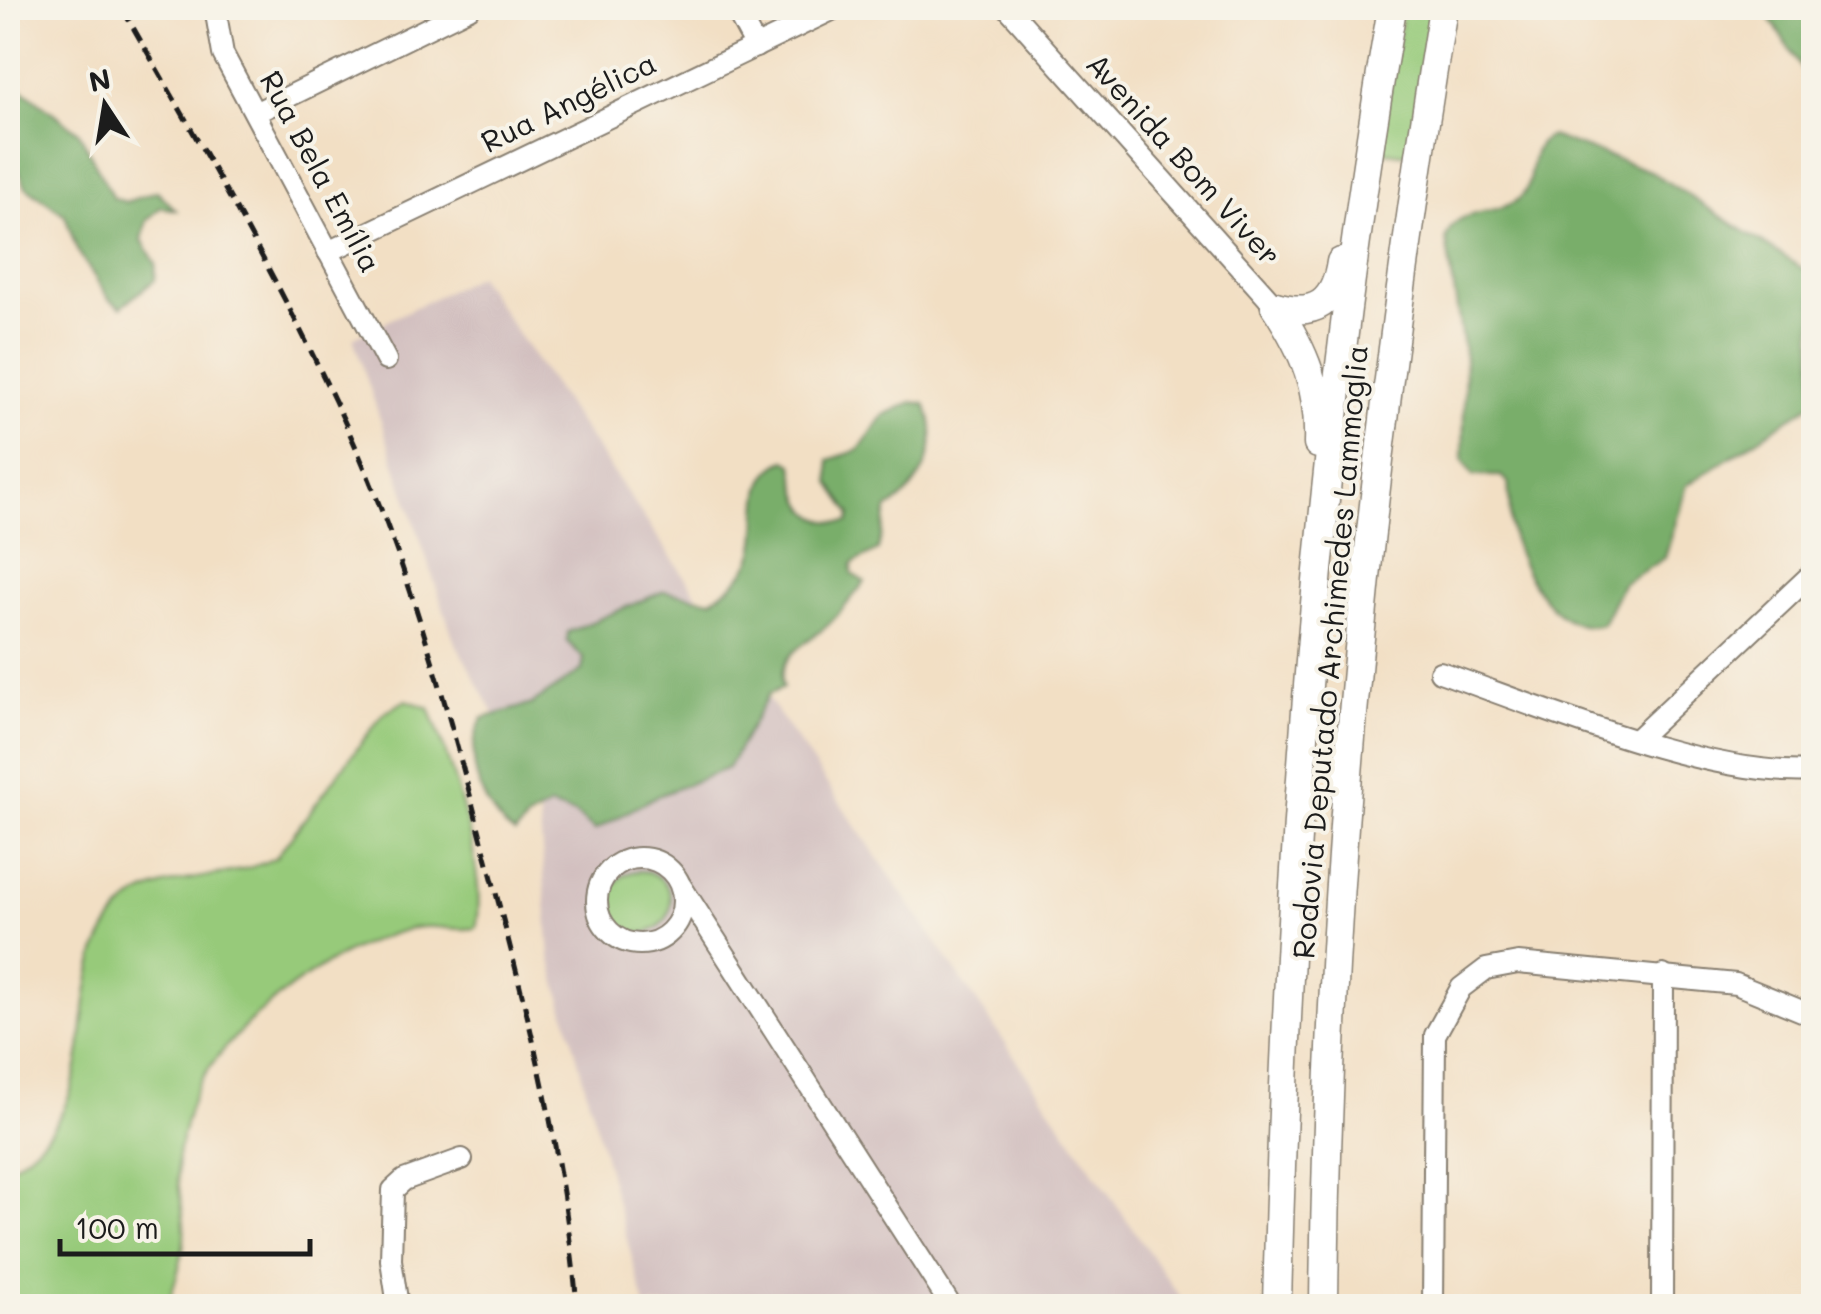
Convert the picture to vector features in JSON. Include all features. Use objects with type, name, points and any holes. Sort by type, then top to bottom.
[{"type":"highway","name":"Rodovia Deputado Archimedes Lammoglia","points":[[1277,1306],[1292,878],[1318,593],[1374,109],[1392,8]]},
{"type":"highway","name":"Rodovia Deputado Archimedes Lammoglia","points":[[1324,1306],[1338,894],[1366,548],[1389,350],[1443,8]]},
{"type":"highway","points":[[1275,306],[1316,309],[1335,289],[1360,150],[1374,109]]},
{"type":"highway","points":[[1275,306],[1297,340],[1318,392],[1318,593]]},
{"type":"street","name":"Rua Bela Emília","points":[[215,8],[224,54],[386,360]]},
{"type":"street","points":[[254,112],[469,8]]},
{"type":"street","points":[[735,8],[756,46]]},
{"type":"street","name":"Rua Angélica","points":[[328,252],[836,8]]},
{"type":"street","name":"Avenida Bom Viver","points":[[1008,8],[1275,306]]},
{"type":"street","points":[[1638,738],[1814,572]]},
{"type":"street","points":[[1440,672],[1705,758],[1783,773],[1814,771]]},
{"type":"street","points":[[681,886],[684,900],[676,926],[652,943],[623,941],[602,922],[598,893],[612,868],[638,858],[664,865],[681,886],[952,1306]]},
{"type":"street","points":[[676,926],[713,940]]},
{"type":"street","points":[[1433,1306],[1434,1035],[1461,988],[1486,969],[1518,963],[1736,984],[1814,1016]]},
{"type":"street","points":[[1662,1306],[1664,975]]},
{"type":"street","points":[[398,1306],[392,1260],[393,1190],[404,1180],[462,1159]]},
{"type":"shaded area","points":[[478,276],[1186,1306],[645,1306],[550,957],[538,794],[454,640],[353,338]]},
{"type":"green space","points":[[1403,8],[1435,8],[1410,155],[1378,151]]},
{"type":"green space","points":[[1764,8],[1813,8],[1813,88]]},
{"type":"green space","points":[[8,79],[79,132],[113,198],[126,202],[157,191],[176,210],[161,207],[147,220],[142,240],[156,264],[155,280],[121,307],[109,299],[77,250],[65,215],[26,187],[8,149]]},
{"type":"green space","points":[[1551,136],[1650,171],[1813,275],[1813,403],[1687,485],[1665,558],[1622,584],[1602,624],[1586,626],[1557,612],[1524,568],[1513,538],[1508,482],[1501,476],[1473,476],[1463,460],[1465,359],[1446,239],[1450,229],[1465,217],[1516,201],[1528,185],[1537,149]]},
{"type":"green space","points":[[912,402],[925,404],[931,418],[931,448],[919,477],[888,508],[878,550],[852,564],[852,574],[865,582],[827,626],[788,659],[783,688],[769,694],[728,768],[653,798],[595,830],[575,814],[550,806],[528,819],[515,834],[503,824],[484,797],[474,764],[477,732],[483,718],[532,704],[582,670],[584,659],[567,641],[568,632],[664,591],[711,600],[729,588],[751,560],[765,478],[786,460],[793,464],[802,500],[814,515],[823,520],[849,522],[851,514],[830,483],[829,460],[859,450],[884,415]]},
{"type":"green space","points":[[406,700],[429,708],[457,787],[477,878],[476,928],[409,929],[350,951],[267,1006],[222,1052],[195,1093],[179,1149],[184,1235],[168,1306],[8,1306],[8,1168],[42,1140],[64,1109],[75,1074],[92,967],[104,935],[125,906],[139,895],[276,857],[383,714]]},
{"type":"green space","points":[[640,871],[662,880],[671,902],[662,924],[640,933],[618,924],[609,902],[618,880]]},
{"type":"railway","points":[[122,8],[285,299],[359,454],[402,566],[455,740],[529,1023],[563,1192],[577,1306]]}]
